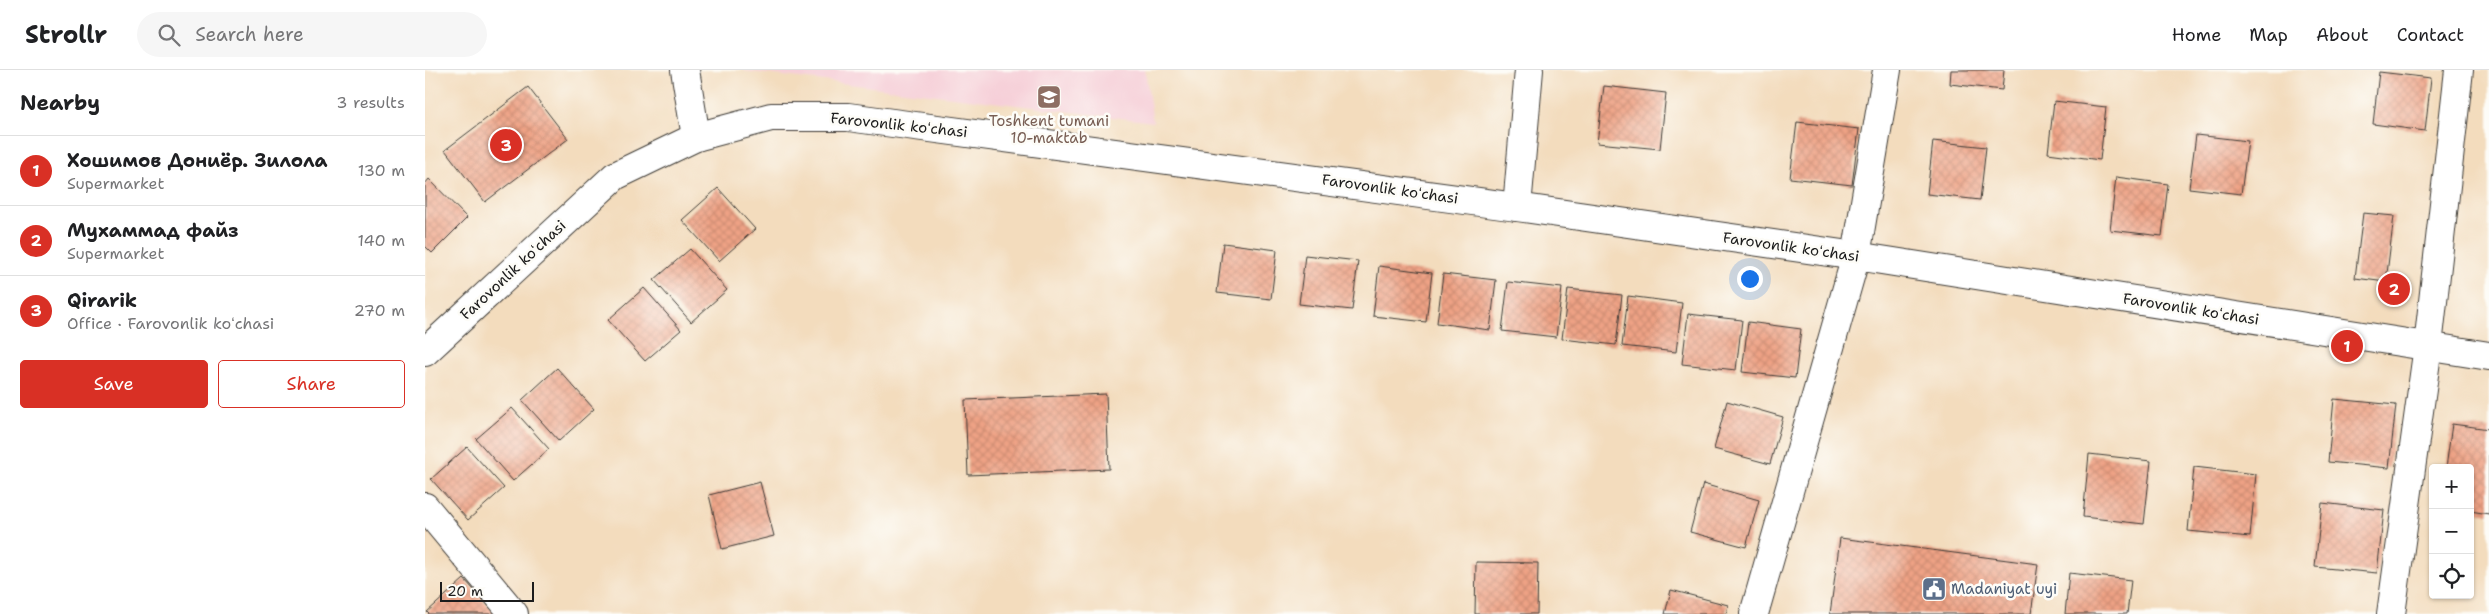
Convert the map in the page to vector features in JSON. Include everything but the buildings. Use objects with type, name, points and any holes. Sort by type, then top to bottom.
[{"type":"street","points":[[685,70],[696,137]]},
{"type":"street","points":[[1517,206],[1529,70]]},
{"type":"street","points":[[1754,614],[1856,256],[1887,70]]},
{"type":"street","points":[[2391,614],[2428,346],[2459,70]]},
{"type":"street","name":"Farovonlik koʻchasi","points":[[425,352],[615,176],[696,137],[771,117],[848,117],[1517,206],[1856,256],[2489,356]]},
{"type":"street","points":[[425,507],[514,614]]},
{"type":"shaded area","name":"Toshkent tumani 10-maktab","points":[[1145,70],[1153,122],[744,71]]},
{"type":"place","name":"Toshkent tumani 10-maktab","points":[[1049,97]]},
{"type":"place","name":"Qirarik","points":[[506,145]]},
{"type":"place","name":"Мухаммад файз","points":[[2394,289]]},
{"type":"place","name":"Хошимов Дониёр. Зилола","points":[[2347,346]]},
{"type":"place","name":"Madaniyat uyi","points":[[1934,589]]}]
